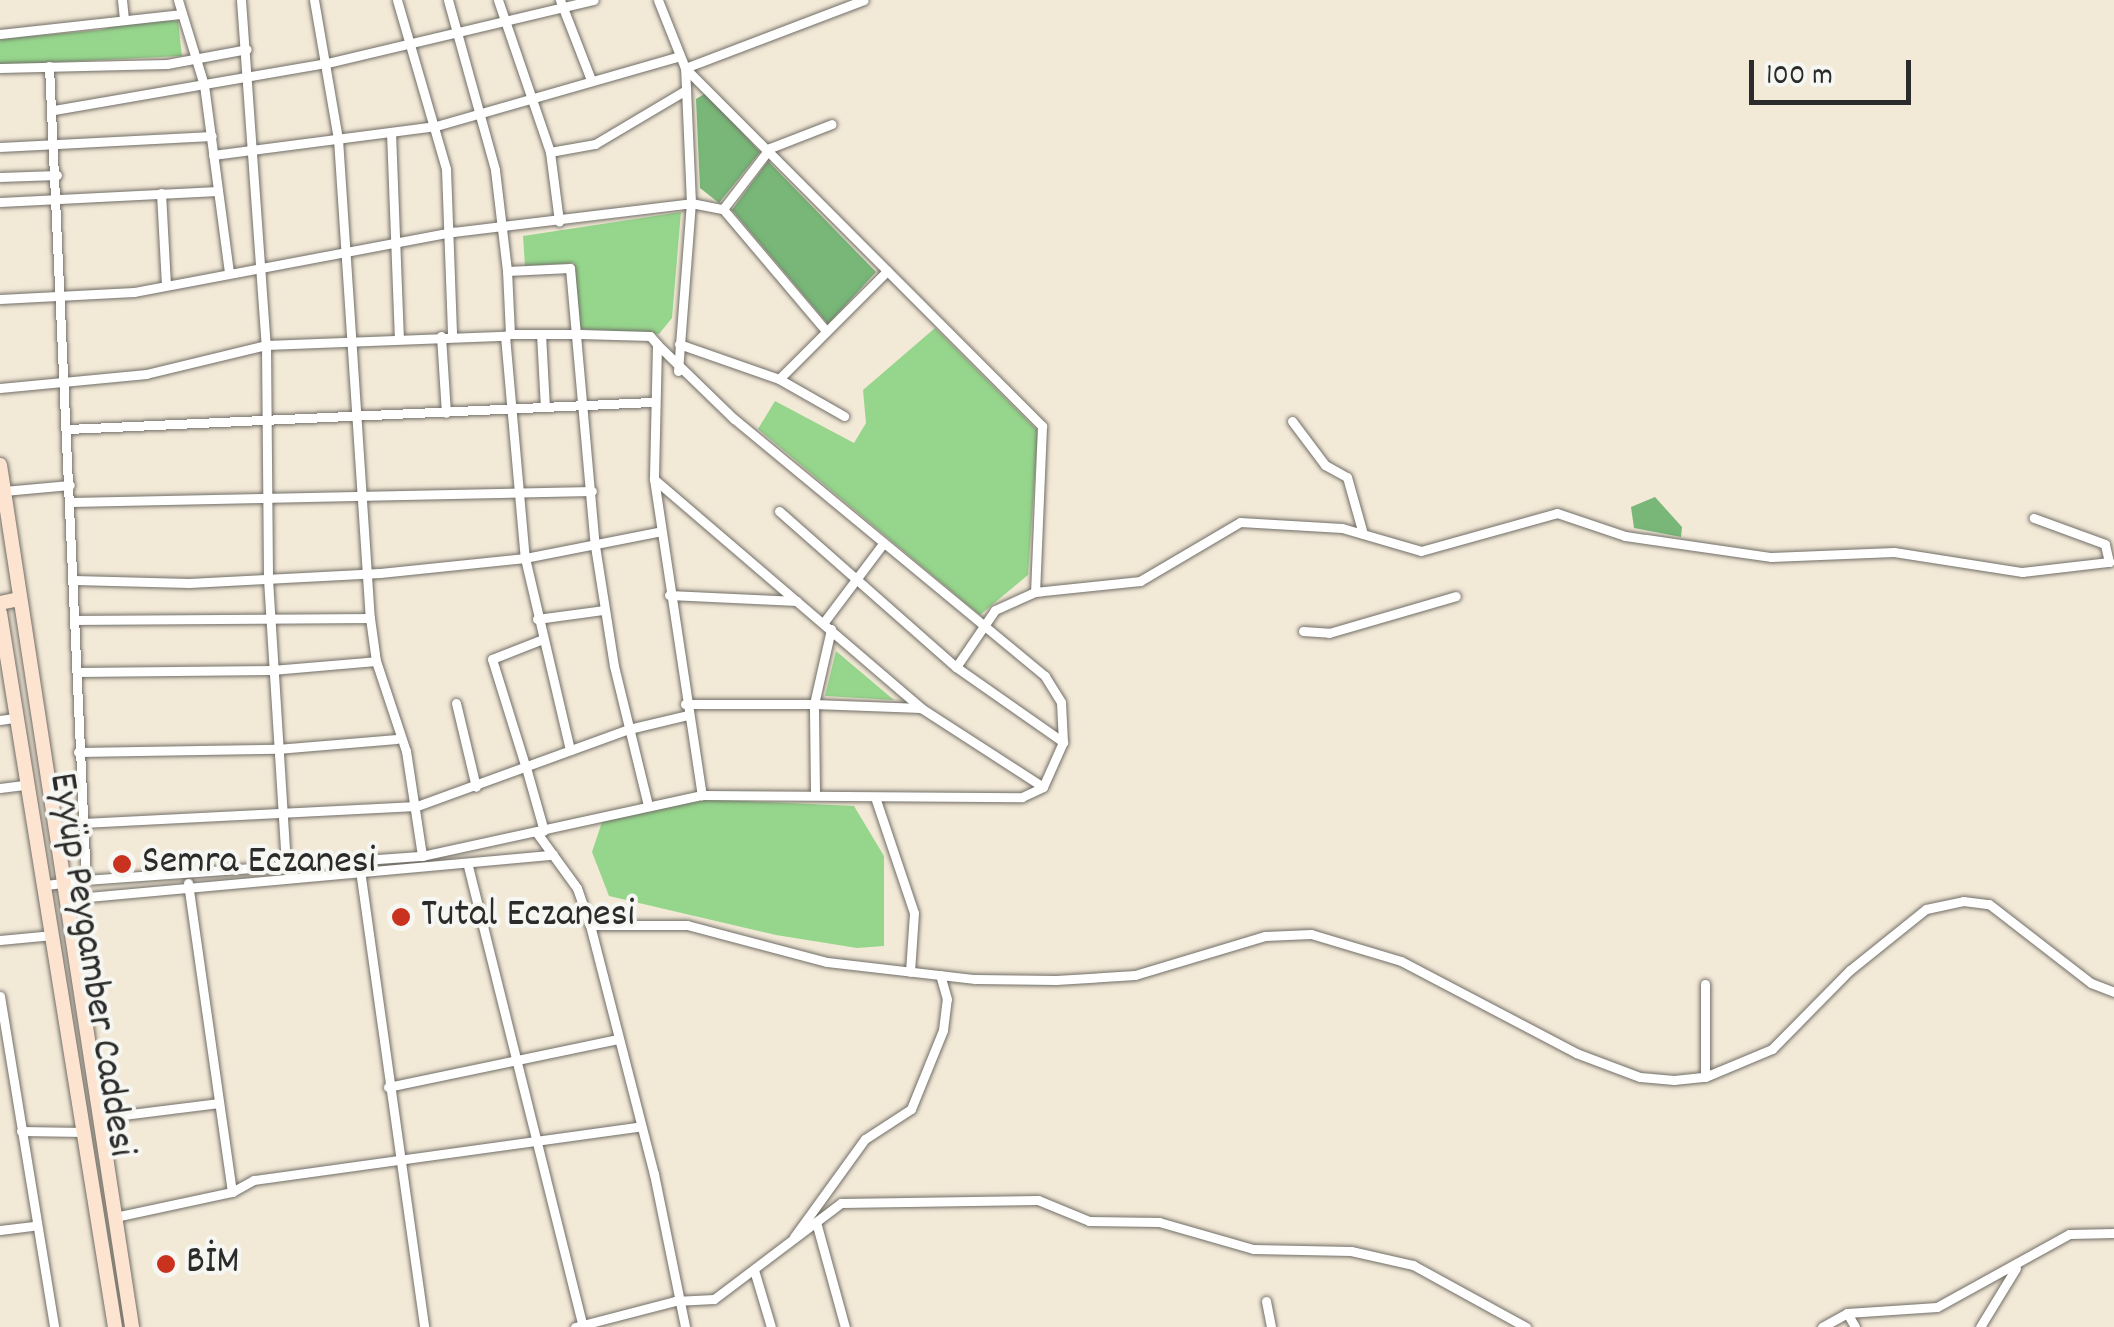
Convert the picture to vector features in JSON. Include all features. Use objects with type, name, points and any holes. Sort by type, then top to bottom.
[{"type":"main road","name":"Eyyüp Peygamber Caddesi","points":[[0,465],[132,1327]]},
{"type":"main road","points":[[0,602],[19,604]]},
{"type":"main road","points":[[0,612],[19,604]]},
{"type":"main road","name":"Eyyüp Peygamber Caddesi","points":[[0,612],[8,719],[46,885],[115,1327]]},
{"type":"street","points":[[122,0],[124,18]]},
{"type":"street","points":[[178,0],[192,57],[204,85],[229,272]]},
{"type":"street","points":[[241,0],[262,266],[268,579],[286,866]]},
{"type":"street","points":[[314,0],[338,138],[358,499],[370,618],[376,661],[416,806],[422,856]]},
{"type":"street","points":[[397,0],[436,126],[453,232],[446,413]]},
{"type":"street","points":[[448,0],[481,115],[504,224],[507,407],[537,619],[570,750]]},
{"type":"street","points":[[498,0],[550,152],[559,221]]},
{"type":"street","points":[[54,110],[327,63],[410,42],[457,35],[561,4],[594,0]]},
{"type":"street","points":[[658,0],[676,56],[685,68],[770,148],[887,272],[1042,426],[1035,592]]},
{"type":"street","points":[[685,68],[864,0]]},
{"type":"street","points":[[561,4],[591,80]]},
{"type":"street","points":[[0,34],[180,14]]},
{"type":"street","points":[[0,68],[167,64],[247,48]]},
{"type":"street","points":[[213,155],[436,126],[676,56]]},
{"type":"street","points":[[49,66],[57,143],[86,880]]},
{"type":"street","points":[[678,371],[691,202],[685,68]]},
{"type":"street","points":[[550,152],[595,144],[686,90]]},
{"type":"street","points":[[723,209],[770,148],[832,124]]},
{"type":"street","points":[[392,132],[400,337]]},
{"type":"street","points":[[0,147],[212,136]]},
{"type":"street","points":[[0,177],[57,175]]},
{"type":"street","points":[[0,202],[218,191]]},
{"type":"street","points":[[160,193],[166,286]]},
{"type":"street","points":[[0,299],[166,286],[453,232],[691,202],[723,209],[826,331]]},
{"type":"street","points":[[507,271],[570,268],[604,610],[648,805]]},
{"type":"street","points":[[780,379],[887,272]]},
{"type":"street","points":[[541,334],[545,407]]},
{"type":"street","points":[[0,388],[146,374],[266,345],[400,337],[650,336],[678,371],[882,546],[1046,676],[1060,702],[1063,742],[1044,787],[1022,797],[874,797],[814,792],[702,795],[422,856],[46,885]]},
{"type":"street","points":[[657,344],[652,402],[658,532],[702,795]]},
{"type":"street","points":[[678,344],[780,379],[844,416]]},
{"type":"street","points":[[68,429],[268,423],[652,402]]},
{"type":"street","points":[[1292,421],[1325,465],[1347,478],[1363,534]]},
{"type":"street","points":[[654,479],[921,708],[1044,787]]},
{"type":"street","points":[[4,491],[70,485]]},
{"type":"street","points":[[71,502],[358,499],[592,491]]},
{"type":"street","points":[[780,511],[854,582],[956,667],[1063,742]]},
{"type":"street","points":[[956,667],[995,610],[1035,592],[1140,581],[1240,522],[1363,534],[1421,551],[1557,513],[1625,536],[1771,557],[1894,552],[2022,572],[2109,562],[2105,544],[2034,518]]},
{"type":"street","points":[[74,580],[365,574],[526,558],[658,532]]},
{"type":"street","points":[[814,792],[814,704],[827,626],[882,546]]},
{"type":"street","points":[[670,595],[800,602]]},
{"type":"street","points":[[1304,632],[1329,633],[1456,596]]},
{"type":"street","points":[[537,619],[604,610]]},
{"type":"street","points":[[74,620],[370,618]]},
{"type":"street","points":[[543,639],[492,659],[526,768],[541,832],[576,888],[590,925],[637,1127],[654,1174],[676,1302],[684,1327]]},
{"type":"street","points":[[77,672],[272,670],[376,661]]},
{"type":"street","points":[[456,704],[476,786]]},
{"type":"street","points":[[82,824],[416,806],[687,709],[814,704],[921,708]]},
{"type":"street","points":[[78,752],[277,749],[397,738]]},
{"type":"street","points":[[0,788],[26,785]]},
{"type":"street","points":[[874,797],[914,913],[910,972]]},
{"type":"street","points":[[65,899],[188,884],[468,866],[553,855]]},
{"type":"street","points":[[468,866],[522,1061],[534,1140],[583,1326]]},
{"type":"street","points":[[360,870],[424,1327]]},
{"type":"street","points":[[188,884],[232,1192]]},
{"type":"street","points":[[590,925],[687,925],[827,962],[940,976],[1056,980],[1135,974],[1265,936],[1310,934],[1401,962],[1519,1028],[1624,1071],[1674,1080],[1705,1077],[1772,1049],[1850,970],[1926,910],[1963,901],[1988,904],[2091,983],[2114,992]]},
{"type":"street","points":[[0,940],[53,935]]},
{"type":"street","points":[[792,1242],[813,1202],[865,1139],[911,1109],[942,1030],[947,999],[940,976]]},
{"type":"street","points":[[1705,984],[1705,1077]]},
{"type":"street","points":[[0,996],[22,1131],[32,1226],[54,1327]]},
{"type":"street","points":[[388,1087],[617,1039]]},
{"type":"street","points":[[99,1118],[220,1103]]},
{"type":"street","points":[[115,1217],[232,1192],[254,1180],[637,1127]]},
{"type":"street","points":[[22,1131],[84,1132]]},
{"type":"street","points":[[575,1327],[676,1302],[714,1300],[842,1203],[1038,1200],[1089,1221],[1159,1222],[1253,1249],[1351,1251],[1413,1265],[1526,1327]]},
{"type":"street","points":[[816,1222],[845,1327]]},
{"type":"street","points":[[0,1230],[32,1226]]},
{"type":"street","points":[[1822,1327],[1847,1313],[1937,1306],[2070,1234],[2114,1232]]},
{"type":"street","points":[[1980,1327],[2017,1265]]},
{"type":"street","points":[[754,1270],[771,1327]]},
{"type":"street","points":[[1266,1302],[1270,1327]]},
{"type":"street","points":[[1847,1313],[1854,1327]]},
{"type":"green space","points":[[137,20],[178,21],[182,56],[0,65],[0,39],[100,30]]},
{"type":"green space","points":[[706,93],[760,152],[719,203],[700,188],[696,99]]},
{"type":"green space","points":[[768,161],[876,272],[828,324],[732,210]]},
{"type":"green space","points":[[681,212],[672,318],[659,334],[580,329],[574,263],[525,266],[523,236]]},
{"type":"green space","points":[[935,328],[1038,431],[1028,575],[980,615],[758,429],[775,401],[854,443],[866,423],[863,390]]},
{"type":"green space","points":[[1655,497],[1682,527],[1681,537],[1634,528],[1631,507]]},
{"type":"green space","points":[[836,651],[894,700],[825,696]]},
{"type":"green space","points":[[699,799],[854,806],[884,856],[884,946],[857,948],[776,935],[609,896],[592,852],[603,819]]},
{"type":"place","name":"Semra Eczanesi","points":[[122,864]]},
{"type":"place","name":"Tutal Eczanesi","points":[[401,917]]},
{"type":"place","name":"BİM","points":[[166,1264]]}]
